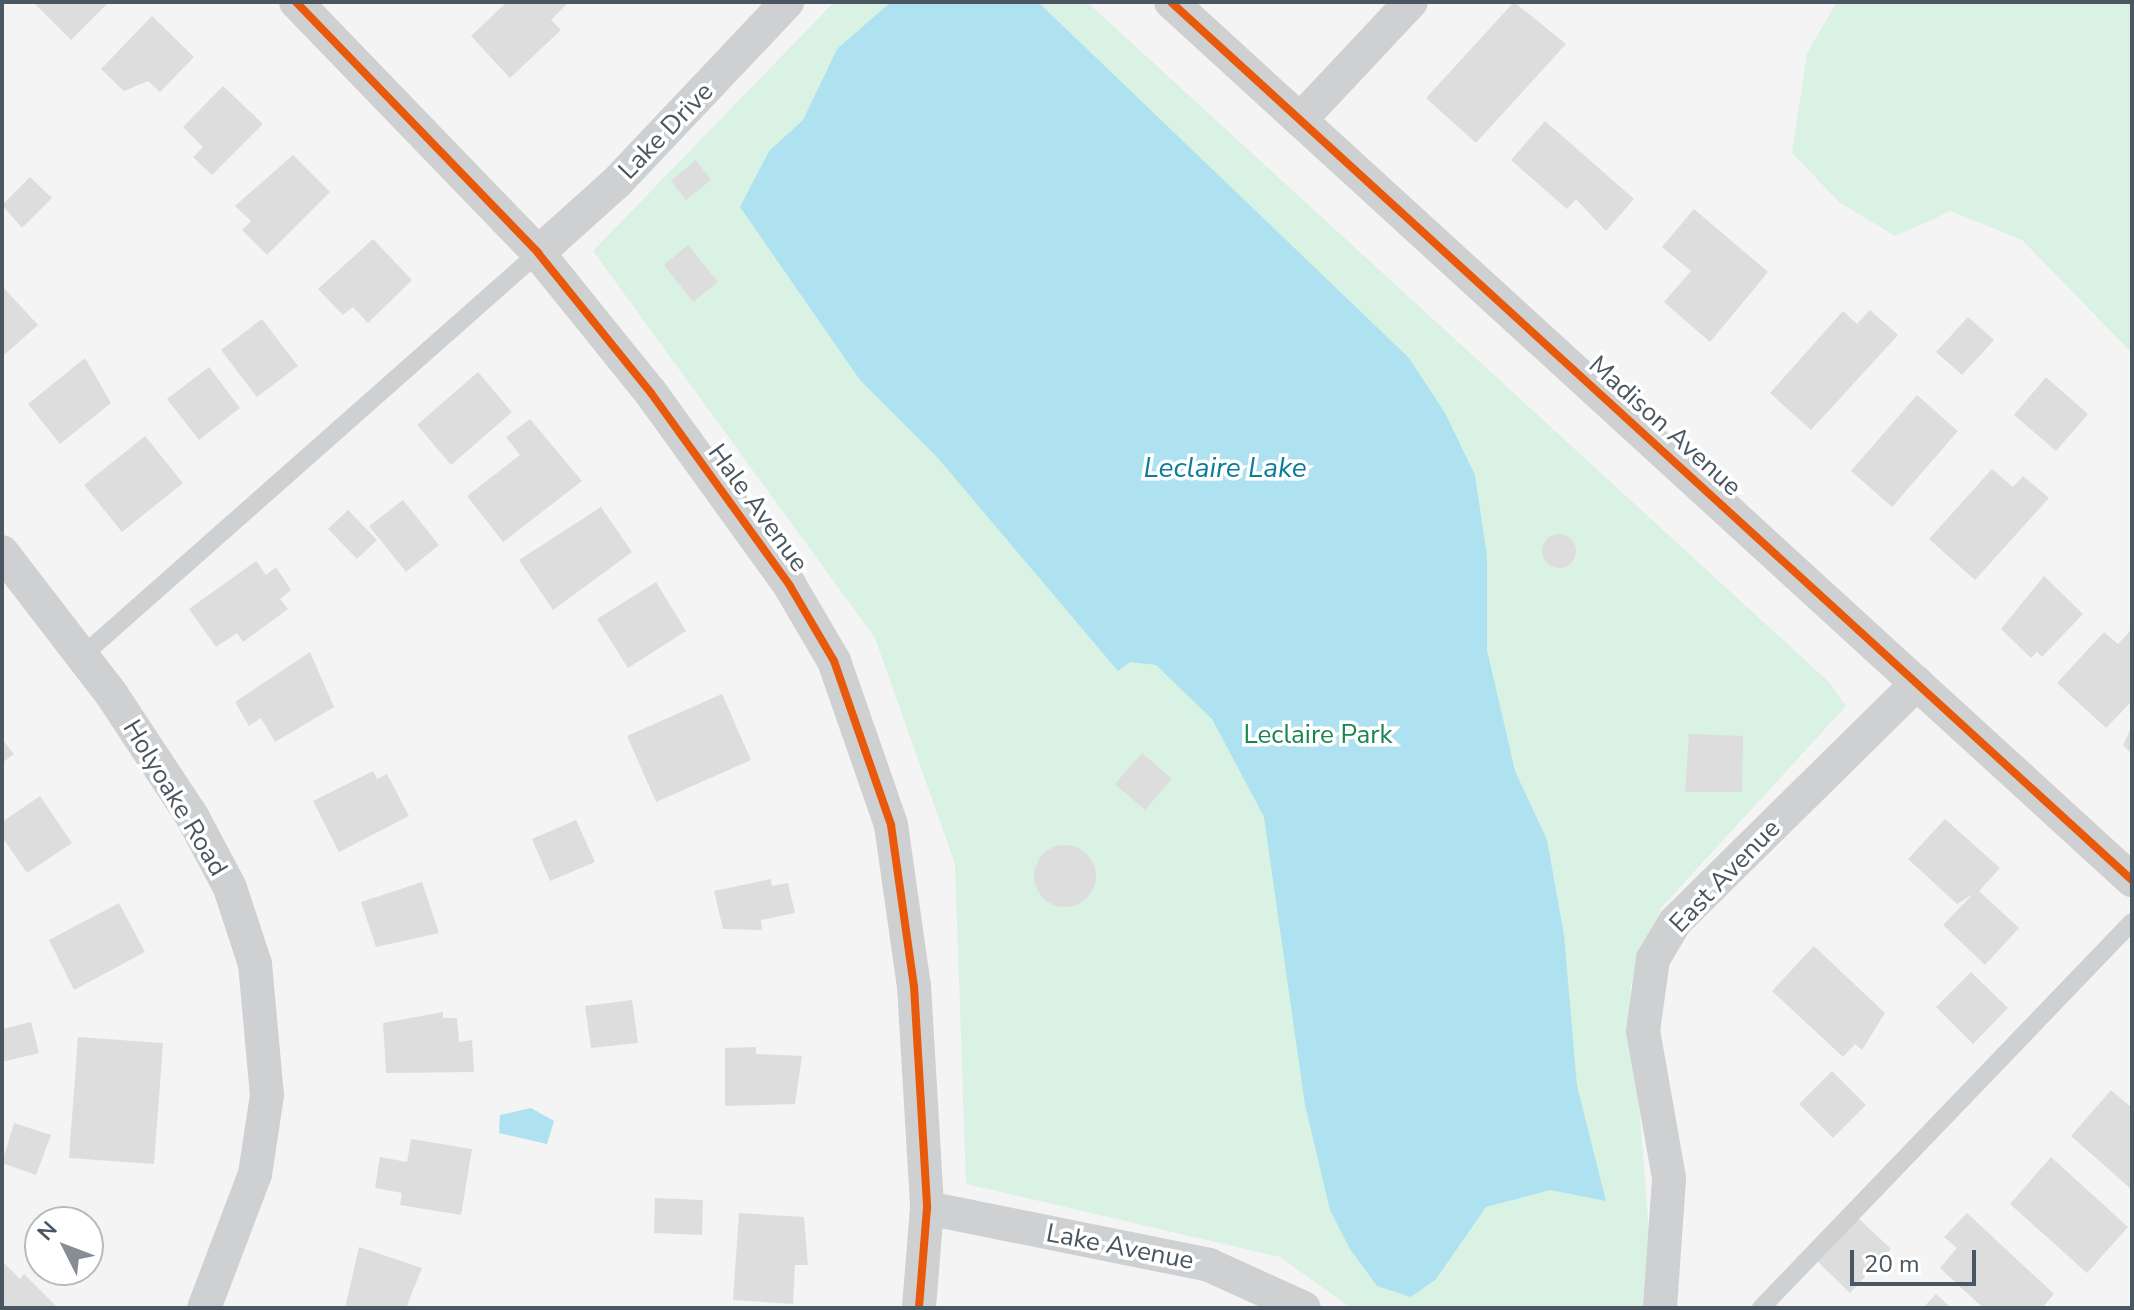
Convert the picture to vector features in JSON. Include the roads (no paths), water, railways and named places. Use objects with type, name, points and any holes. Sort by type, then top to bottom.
[{"type":"street","name":"Hale Avenue","points":[[296,2],[538,253],[790,586],[834,661],[868,742],[891,825],[914,986],[927,1208],[919,1308]]},
{"type":"street","name":"Lake Drive","points":[[538,253],[617,182],[787,2]]},
{"type":"street","name":"Madison Avenue","points":[[1171,2],[2132,880]]},
{"type":"street","points":[[1300,120],[1411,2]]},
{"type":"street","name":"Holyoake Road","points":[[2,552],[82,656],[193,818],[230,888],[255,964],[267,1095],[255,1174],[204,1308]]},
{"type":"street","name":"East Avenue","points":[[1660,1308],[1669,1178],[1643,1031],[1653,959],[1675,922],[1917,683]]},
{"type":"street","name":"Lake Avenue","points":[[927,1208],[1209,1265],[1304,1308]]},
{"type":"lane","points":[[82,656],[538,253]]},
{"type":"lane","points":[[1761,1308],[2132,922]]},
{"type":"water","name":"Leclaire Lake","points":[[891,2],[1038,2],[1409,358],[1445,413],[1475,475],[1487,556],[1487,650],[1515,771],[1547,840],[1564,935],[1577,1086],[1606,1201],[1550,1190],[1486,1207],[1436,1279],[1411,1297],[1377,1286],[1350,1249],[1330,1210],[1305,1105],[1264,817],[1212,719],[1156,665],[1130,662],[1118,671],[937,457],[860,380],[740,207],[769,151],[803,120],[837,49]]},
{"type":"water","points":[[531,1108],[554,1121],[547,1144],[499,1133],[500,1115]]},
{"type":"park label","name":"Leclaire Park","points":[[1318,735]]}]
